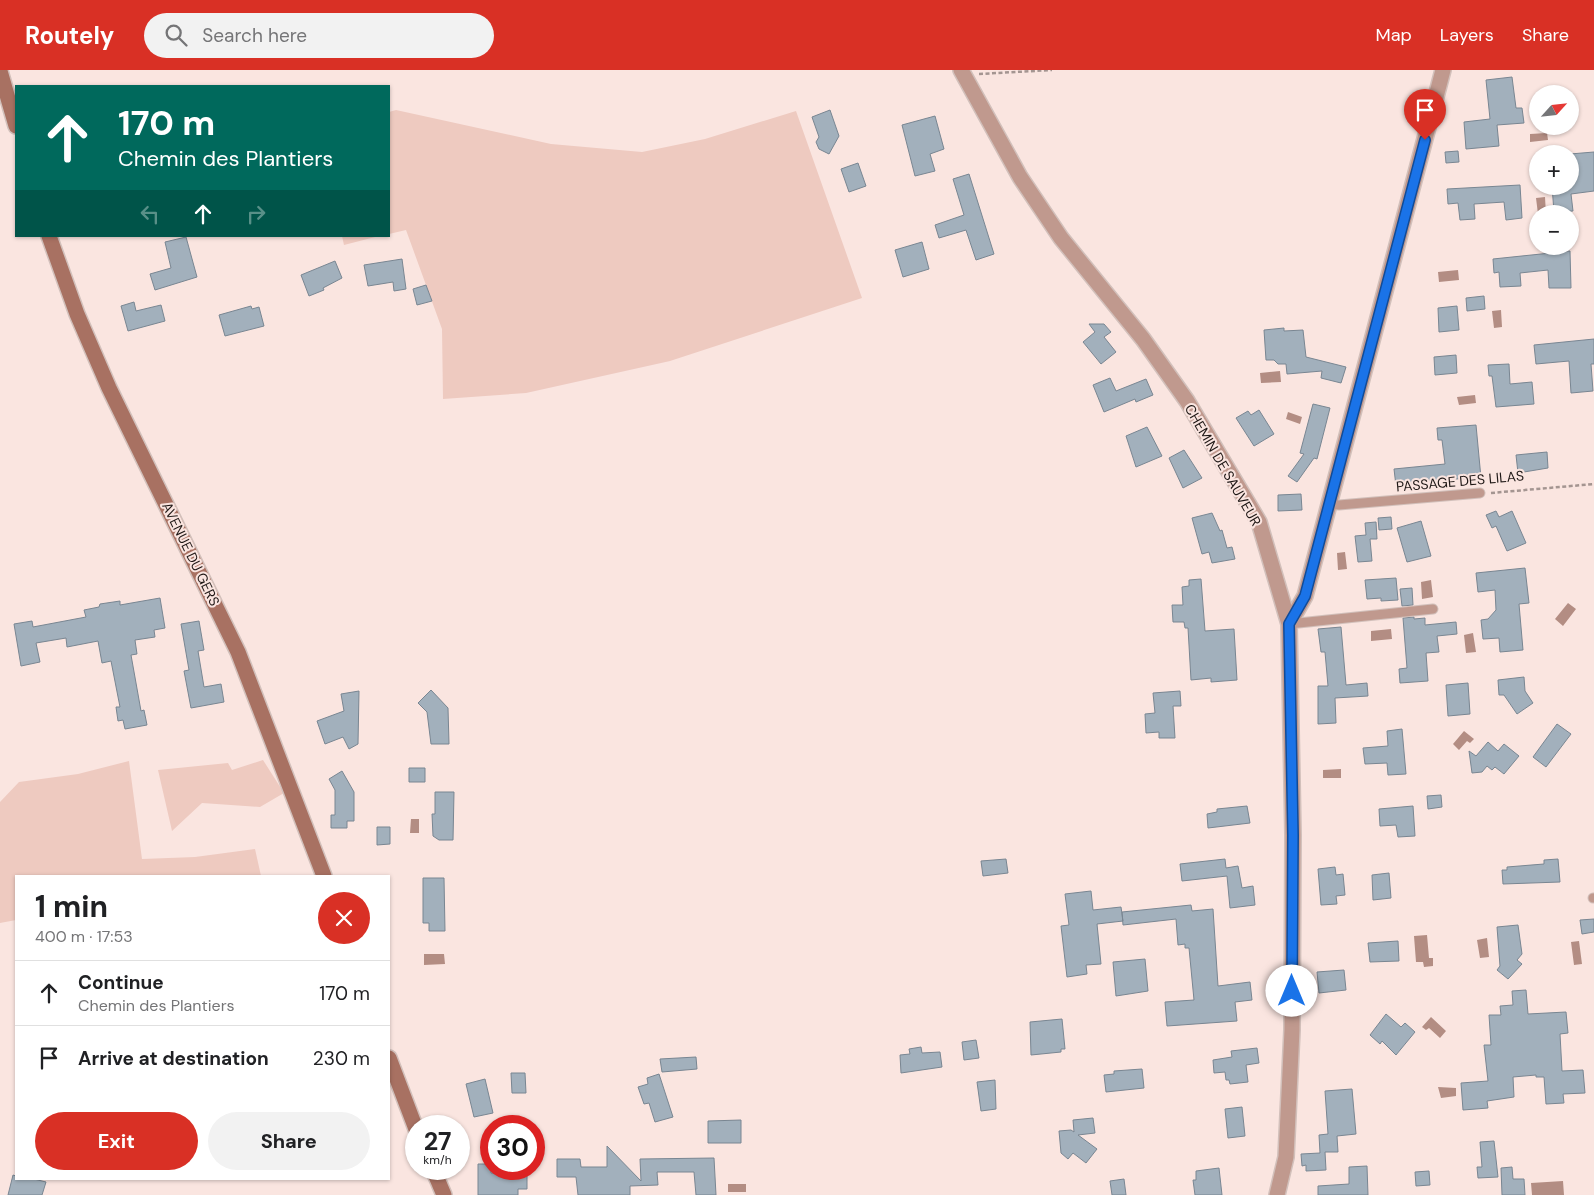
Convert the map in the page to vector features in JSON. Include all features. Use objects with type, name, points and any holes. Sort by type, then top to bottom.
[{"type":"main road","points":[[0,71],[15,123]]},
{"type":"main road","name":"AVENUE DU GERS","points":[[49,237],[77,314],[109,388],[238,652],[324,875]]},
{"type":"main road","points":[[390,1061],[411,1115]]},
{"type":"main road","points":[[438,1180],[444,1195]]},
{"type":"street","points":[[1289,624],[1305,596],[1443,70]]},
{"type":"street","name":"CHEMIN DE SAUVEUR","points":[[962,72],[1020,176],[1060,238],[1143,339],[1192,409],[1259,522],[1289,624],[1293,835],[1292,1030],[1286,1157],[1277,1195]]},
{"type":"lane","name":"PASSAGE DES LILAS","points":[[1328,504],[1340,505],[1480,493]]},
{"type":"lane","points":[[1289,624],[1433,609]]},
{"type":"path","points":[[962,72],[1052,70]]},
{"type":"path","name":"PASSAGE DES LILAS","points":[[1480,493],[1594,484]]},
{"type":"shaded area","points":[[396,110],[551,144],[642,152],[705,139],[796,111],[862,298],[670,361],[526,393],[443,399],[442,329],[406,230],[390,234],[390,112]]},
{"type":"shaded area","points":[[1530,135],[1547,135],[1548,140],[1530,142]]},
{"type":"shaded area","points":[[1545,197],[1545,205],[1537,205],[1536,198]]},
{"type":"shaded area","points":[[342,237],[375,237],[344,245]]},
{"type":"shaded area","points":[[1458,270],[1459,280],[1439,282],[1438,272]]},
{"type":"shaded area","points":[[1501,310],[1502,327],[1494,328],[1492,311]]},
{"type":"shaded area","points":[[1280,371],[1281,382],[1261,383],[1260,373]]},
{"type":"shaded area","points":[[1475,395],[1476,403],[1459,405],[1457,397]]},
{"type":"shaded area","points":[[1288,412],[1302,417],[1300,424],[1286,419]]},
{"type":"shaded area","points":[[1345,552],[1347,569],[1338,570],[1337,553]]},
{"type":"shaded area","points":[[1431,580],[1433,597],[1422,599],[1421,582]]},
{"type":"shaded area","points":[[1568,603],[1576,609],[1563,626],[1555,619]]},
{"type":"shaded area","points":[[1391,629],[1392,639],[1371,641],[1371,631]]},
{"type":"shaded area","points":[[1473,633],[1476,652],[1466,653],[1464,635]]},
{"type":"shaded area","points":[[1464,731],[1474,739],[1470,743],[1467,741],[1459,750],[1453,744]]},
{"type":"shaded area","points":[[263,760],[284,793],[260,807],[202,803],[172,831],[158,770],[228,763],[232,770]]},
{"type":"shaded area","points":[[129,761],[142,859],[195,857],[255,849],[261,875],[15,875],[15,920],[0,923],[0,802],[19,782],[78,774]]},
{"type":"shaded area","points":[[1341,769],[1341,778],[1323,778],[1323,770]]},
{"type":"shaded area","points":[[411,819],[419,819],[419,833],[410,833]]},
{"type":"shaded area","points":[[1427,935],[1429,958],[1433,958],[1433,966],[1424,967],[1423,962],[1416,962],[1414,936]]},
{"type":"shaded area","points":[[1487,938],[1489,957],[1480,958],[1477,940]]},
{"type":"shaded area","points":[[1579,941],[1582,964],[1574,965],[1571,942]]},
{"type":"shaded area","points":[[424,954],[444,954],[445,964],[424,965]]},
{"type":"shaded area","points":[[1431,1017],[1446,1031],[1440,1038],[1429,1028],[1426,1030],[1422,1027]]},
{"type":"shaded area","points":[[1438,1087],[1456,1088],[1456,1096],[1441,1098]]},
{"type":"shaded area","points":[[1563,1181],[1564,1195],[1532,1195],[1531,1183]]},
{"type":"shaded area","points":[[728,1184],[746,1184],[746,1192],[728,1192]]},
{"type":"building","points":[[1512,77],[1516,108],[1522,108],[1524,123],[1497,125],[1499,146],[1466,149],[1464,122],[1490,119],[1486,80]]},
{"type":"building","points":[[830,110],[839,136],[829,154],[819,149],[816,142],[819,137],[812,117]]},
{"type":"building","points":[[935,116],[944,149],[930,154],[935,171],[915,176],[902,125]]},
{"type":"building","points":[[1458,151],[1459,162],[1446,163],[1445,152]]},
{"type":"building","points":[[1594,152],[1594,191],[1579,193],[1579,153]]},
{"type":"building","points":[[858,163],[866,186],[849,192],[841,169]]},
{"type":"building","points":[[969,174],[994,254],[976,260],[966,230],[939,238],[935,225],[964,215],[953,179]]},
{"type":"building","points":[[1520,185],[1522,218],[1506,220],[1504,202],[1474,204],[1475,219],[1460,220],[1458,203],[1448,204],[1447,189]]},
{"type":"building","points":[[1553,195],[1571,195],[1572,205],[1553,205]]},
{"type":"building","points":[[186,237],[197,277],[155,290],[150,274],[171,268],[165,242]]},
{"type":"building","points":[[922,242],[929,269],[903,277],[895,250]]},
{"type":"building","points":[[1532,255],[1570,255],[1571,288],[1549,288],[1548,270],[1520,273],[1521,286],[1500,287],[1499,272],[1494,273],[1493,259]]},
{"type":"building","points":[[402,259],[406,289],[394,291],[393,282],[368,286],[364,265]]},
{"type":"building","points":[[335,261],[342,278],[323,288],[324,290],[309,296],[301,275]]},
{"type":"building","points":[[426,285],[432,301],[417,305],[413,289]]},
{"type":"building","points":[[1484,296],[1485,309],[1467,311],[1466,298]]},
{"type":"building","points":[[134,302],[136,311],[161,305],[165,321],[128,331],[121,306]]},
{"type":"building","points":[[251,306],[252,309],[259,307],[264,326],[225,336],[219,315]]},
{"type":"building","points":[[1457,306],[1459,330],[1439,332],[1438,308]]},
{"type":"building","points":[[1089,324],[1104,324],[1111,332],[1104,337],[1116,352],[1101,364],[1083,342],[1095,332]]},
{"type":"building","points":[[1284,328],[1284,331],[1303,330],[1306,357],[1346,367],[1341,383],[1321,378],[1322,371],[1287,374],[1286,364],[1278,364],[1274,360],[1266,360],[1264,330]]},
{"type":"building","points":[[1594,339],[1594,364],[1591,364],[1593,391],[1571,393],[1569,361],[1536,364],[1534,345]]},
{"type":"building","points":[[1456,355],[1457,373],[1435,375],[1434,357]]},
{"type":"building","points":[[1509,364],[1510,384],[1532,382],[1534,404],[1496,407],[1492,376],[1489,376],[1488,365]]},
{"type":"building","points":[[1110,378],[1116,391],[1146,379],[1153,395],[1136,402],[1135,399],[1104,412],[1093,385]]},
{"type":"building","points":[[1313,404],[1330,408],[1317,459],[1314,458],[1297,482],[1288,476],[1304,454],[1300,453]]},
{"type":"building","points":[[1259,410],[1274,434],[1254,446],[1236,418],[1248,411],[1251,415]]},
{"type":"building","points":[[1476,425],[1481,478],[1396,486],[1394,469],[1445,464],[1442,440],[1438,440],[1437,428]]},
{"type":"building","points":[[1147,427],[1162,456],[1136,467],[1126,436]]},
{"type":"building","points":[[1184,450],[1202,478],[1183,488],[1169,458]]},
{"type":"building","points":[[1547,452],[1548,468],[1518,473],[1516,455]]},
{"type":"building","points":[[1301,494],[1302,510],[1278,511],[1278,495]]},
{"type":"building","points":[[1496,511],[1499,517],[1512,511],[1526,543],[1507,551],[1496,526],[1492,528],[1486,515]]},
{"type":"building","points":[[1212,513],[1220,531],[1222,530],[1227,548],[1232,547],[1235,559],[1212,563],[1209,552],[1202,554],[1192,518]]},
{"type":"building","points":[[1391,517],[1392,529],[1379,530],[1378,518]]},
{"type":"building","points":[[1421,521],[1431,556],[1407,562],[1397,528]]},
{"type":"building","points":[[1376,522],[1377,539],[1370,539],[1372,561],[1358,562],[1355,536],[1366,535],[1365,523]]},
{"type":"building","points":[[1525,568],[1529,603],[1519,604],[1523,650],[1500,652],[1499,638],[1483,639],[1481,620],[1488,619],[1496,610],[1495,590],[1478,592],[1476,573]]},
{"type":"building","points":[[1396,578],[1398,600],[1381,601],[1381,598],[1367,599],[1365,580]]},
{"type":"building","points":[[1201,579],[1205,631],[1234,629],[1237,680],[1211,682],[1211,678],[1191,680],[1188,628],[1185,628],[1184,622],[1173,622],[1172,605],[1183,605],[1182,587],[1189,586],[1189,580]]},
{"type":"building","points":[[1412,588],[1413,605],[1402,606],[1400,589]]},
{"type":"building","points":[[160,598],[165,628],[154,630],[155,637],[135,640],[137,654],[131,655],[141,711],[144,710],[147,725],[125,729],[123,720],[118,721],[116,707],[120,707],[111,661],[102,663],[98,641],[67,647],[66,638],[36,643],[40,662],[21,666],[14,624],[32,621],[33,627],[86,617],[84,610],[99,607],[100,604],[120,601],[120,605]]},
{"type":"building","points":[[1414,617],[1414,619],[1425,618],[1425,625],[1456,622],[1457,634],[1437,636],[1439,652],[1426,653],[1428,681],[1400,683],[1399,669],[1407,668],[1403,618]]},
{"type":"building","points":[[199,621],[204,650],[198,651],[204,687],[221,684],[224,702],[191,708],[184,671],[189,670],[181,624]]},
{"type":"building","points":[[1341,627],[1346,685],[1367,683],[1368,696],[1335,698],[1336,723],[1318,724],[1318,686],[1328,686],[1325,652],[1321,652],[1318,629]]},
{"type":"building","points":[[1524,677],[1525,691],[1533,703],[1517,714],[1504,695],[1499,695],[1498,680]]},
{"type":"building","points":[[1468,683],[1470,714],[1448,716],[1446,685]]},
{"type":"building","points":[[431,690],[448,708],[449,744],[431,744],[427,712],[418,703]]},
{"type":"building","points":[[359,691],[358,744],[349,749],[343,737],[325,744],[317,721],[344,711],[341,694]]},
{"type":"building","points":[[1180,691],[1181,706],[1173,706],[1175,738],[1159,738],[1159,732],[1146,733],[1145,714],[1155,713],[1153,693]]},
{"type":"building","points":[[1557,724],[1571,734],[1546,767],[1533,757]]},
{"type":"building","points":[[1402,729],[1406,774],[1388,775],[1387,763],[1365,764],[1363,748],[1388,746],[1387,731]]},
{"type":"building","points":[[1488,742],[1498,751],[1504,744],[1519,756],[1504,774],[1495,767],[1492,770],[1487,766],[1482,772],[1472,773],[1469,751],[1476,756]]},
{"type":"building","points":[[409,768],[425,768],[425,782],[409,782]]},
{"type":"building","points":[[342,771],[354,792],[354,821],[347,821],[347,828],[331,828],[331,815],[335,815],[335,790],[329,779]]},
{"type":"building","points":[[435,792],[454,792],[453,840],[439,840],[433,836],[432,814],[435,814]]},
{"type":"building","points":[[1441,795],[1442,807],[1428,809],[1427,796]]},
{"type":"building","points":[[1247,806],[1250,823],[1208,828],[1207,814],[1217,812],[1217,809]]},
{"type":"building","points":[[1413,806],[1415,836],[1398,837],[1396,825],[1380,826],[1379,809]]},
{"type":"building","points":[[377,827],[390,827],[390,844],[377,845]]},
{"type":"building","points":[[1006,859],[1008,873],[983,876],[981,861]]},
{"type":"building","points":[[1225,859],[1226,868],[1238,866],[1242,888],[1253,886],[1255,905],[1230,908],[1227,876],[1182,881],[1180,864]]},
{"type":"building","points":[[1558,859],[1560,882],[1503,884],[1502,870],[1507,870],[1507,867],[1544,864],[1544,860]]},
{"type":"building","points":[[1335,867],[1336,875],[1343,874],[1345,895],[1336,896],[1337,904],[1321,905],[1318,869]]},
{"type":"building","points":[[1389,873],[1391,898],[1373,900],[1372,875]]},
{"type":"building","points":[[423,878],[444,878],[445,931],[429,931],[429,923],[423,923]]},
{"type":"building","points":[[1091,891],[1093,910],[1121,907],[1123,921],[1097,924],[1101,964],[1086,965],[1087,974],[1067,977],[1061,926],[1069,925],[1065,894]]},
{"type":"building","points":[[1191,905],[1192,911],[1213,909],[1218,986],[1250,982],[1252,1000],[1235,1002],[1237,1021],[1167,1026],[1165,1002],[1194,1000],[1189,948],[1185,948],[1185,944],[1178,945],[1176,919],[1123,925],[1122,912]]},
{"type":"building","points":[[1594,919],[1594,932],[1582,934],[1580,920]]},
{"type":"building","points":[[1518,925],[1522,954],[1517,960],[1522,964],[1508,979],[1497,970],[1500,966],[1497,927]]},
{"type":"building","points":[[1398,941],[1399,961],[1370,962],[1368,943]]},
{"type":"building","points":[[1145,959],[1148,991],[1116,996],[1113,962]]},
{"type":"building","points":[[1344,970],[1346,990],[1319,993],[1317,972]]},
{"type":"building","points":[[1526,990],[1528,1014],[1566,1012],[1568,1033],[1560,1034],[1562,1071],[1583,1070],[1585,1093],[1563,1094],[1564,1103],[1546,1104],[1544,1077],[1536,1077],[1536,1075],[1513,1077],[1514,1097],[1487,1101],[1488,1108],[1463,1110],[1461,1083],[1488,1081],[1484,1045],[1491,1045],[1489,1015],[1501,1015],[1500,1006],[1513,1005],[1512,991]]},
{"type":"building","points":[[1386,1014],[1401,1027],[1405,1023],[1415,1032],[1396,1055],[1382,1041],[1380,1044],[1370,1035]]},
{"type":"building","points":[[1062,1019],[1065,1049],[1061,1049],[1061,1052],[1031,1055],[1030,1022]]},
{"type":"building","points":[[976,1040],[979,1058],[964,1060],[962,1042]]},
{"type":"building","points":[[921,1047],[922,1053],[940,1052],[942,1067],[901,1073],[900,1055],[910,1054],[909,1049]]},
{"type":"building","points":[[1257,1048],[1259,1063],[1246,1065],[1248,1082],[1230,1084],[1229,1080],[1226,1080],[1225,1072],[1214,1073],[1213,1060],[1232,1057],[1231,1051]]},
{"type":"building","points":[[696,1057],[697,1069],[662,1072],[660,1059]]},
{"type":"building","points":[[1142,1069],[1144,1088],[1106,1092],[1104,1075],[1114,1074],[1114,1071]]},
{"type":"building","points":[[511,1073],[525,1073],[526,1093],[512,1093]]},
{"type":"building","points":[[659,1074],[673,1117],[655,1122],[649,1103],[644,1104],[638,1087],[648,1084],[647,1078]]},
{"type":"building","points":[[485,1079],[493,1113],[474,1117],[466,1084]]},
{"type":"building","points":[[995,1080],[996,1109],[981,1111],[977,1082]]},
{"type":"building","points":[[1352,1089],[1356,1134],[1337,1136],[1338,1152],[1325,1152],[1326,1170],[1306,1171],[1306,1165],[1302,1166],[1301,1154],[1320,1153],[1319,1135],[1328,1134],[1325,1091]]},
{"type":"building","points":[[1242,1107],[1245,1136],[1228,1138],[1225,1109]]},
{"type":"building","points":[[1093,1118],[1095,1133],[1078,1135],[1097,1149],[1086,1163],[1073,1153],[1068,1159],[1061,1153],[1059,1131],[1071,1130],[1074,1132],[1073,1120]]},
{"type":"building","points":[[741,1120],[741,1143],[708,1143],[708,1121]]},
{"type":"building","points":[[1494,1141],[1498,1177],[1478,1178],[1477,1167],[1482,1167],[1480,1142]]},
{"type":"building","points":[[607,1146],[641,1181],[640,1159],[714,1158],[716,1195],[696,1195],[694,1172],[657,1172],[658,1185],[630,1186],[630,1195],[578,1195],[576,1177],[557,1177],[557,1159],[580,1159],[581,1167],[607,1167]]},
{"type":"building","points":[[478,1164],[480,1164],[480,1180],[527,1180],[527,1189],[518,1189],[518,1195],[478,1195]]},
{"type":"building","points":[[1367,1166],[1368,1195],[1318,1195],[1318,1186],[1349,1184],[1349,1167]]},
{"type":"building","points":[[1512,1167],[1513,1179],[1524,1179],[1525,1195],[1502,1195],[1501,1168]]},
{"type":"building","points":[[1219,1168],[1222,1195],[1195,1195],[1193,1180],[1196,1180],[1196,1171]]},
{"type":"building","points":[[1429,1171],[1430,1185],[1416,1186],[1415,1172]]},
{"type":"building","points":[[13,1175],[15,1176],[15,1180],[46,1182],[42,1195],[8,1195]]},
{"type":"building","points":[[1124,1179],[1126,1195],[1112,1195],[1110,1181]]},
{"type":"route","points":[[1292,991],[1293,835],[1288,653],[1289,624],[1305,596],[1425,140]]}]
